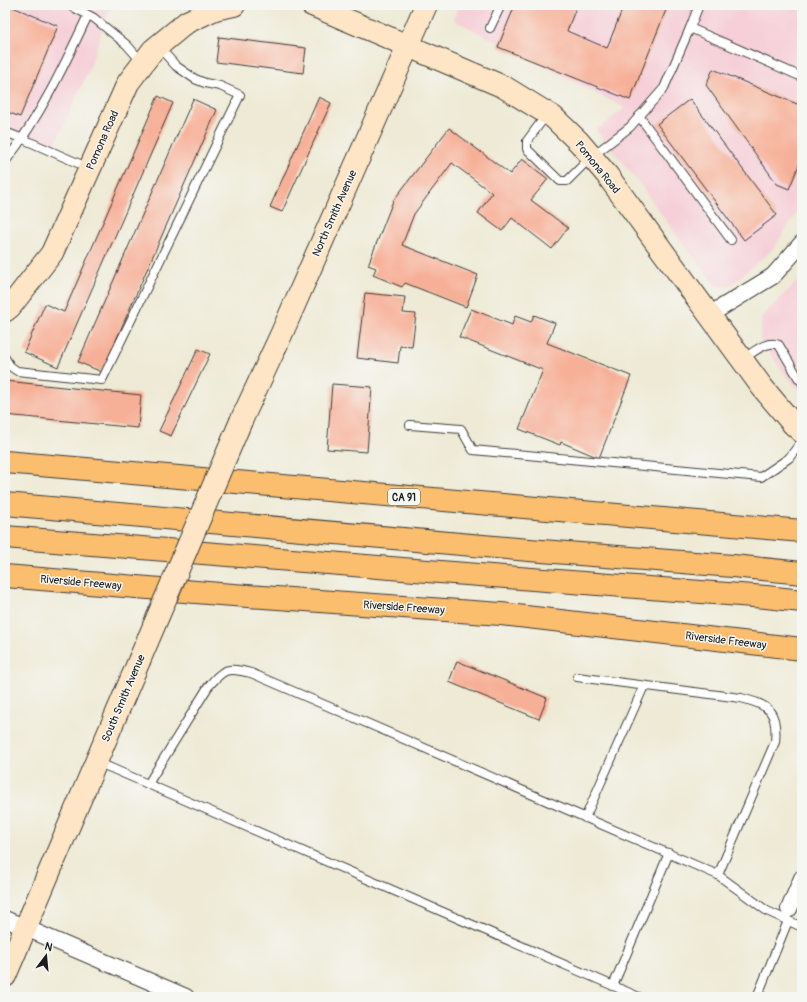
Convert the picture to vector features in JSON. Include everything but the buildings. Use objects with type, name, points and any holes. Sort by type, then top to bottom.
[{"type":"highway","name":"CA 91","points":[[5,462],[802,531]]},
{"type":"highway","points":[[5,504],[802,573]]},
{"type":"highway","points":[[5,537],[802,601]]},
{"type":"highway","name":"Riverside Freeway","points":[[5,576],[220,594],[501,614],[802,649]]},
{"type":"main road","name":"Pomona Road","points":[[5,311],[10,307],[52,252],[128,83],[153,50],[187,22],[215,9],[234,5]]},
{"type":"main road","name":"Pomona Road","points":[[312,5],[504,87],[548,114],[564,127],[607,176],[762,387],[793,424],[802,432]]},
{"type":"main road","name":"North Smith Avenue","points":[[240,421],[281,335],[426,5]]},
{"type":"main road","name":"South Smith Avenue","points":[[5,976],[240,421]]},
{"type":"street","points":[[710,315],[773,276],[802,243]]},
{"type":"street","points":[[787,916],[802,878]]},
{"type":"street","points":[[5,919],[186,997]]},
{"type":"lane","points":[[69,5],[94,18],[127,45],[143,63]]},
{"type":"lane","points":[[490,28],[501,5]]},
{"type":"lane","points":[[548,114],[527,141],[527,149],[560,181],[567,181],[591,157],[630,127],[664,88],[699,5]]},
{"type":"lane","points":[[5,162],[23,139],[56,82],[88,15]]},
{"type":"lane","points":[[690,28],[802,77]]},
{"type":"lane","points":[[5,358],[10,366],[17,370],[102,380],[240,95],[220,86],[205,84],[195,80],[176,66],[158,46]]},
{"type":"lane","points":[[639,116],[731,240]]},
{"type":"lane","points":[[5,132],[89,168]]},
{"type":"lane","points":[[742,359],[766,344],[774,343],[779,345],[798,379],[802,382]]},
{"type":"lane","points":[[410,425],[461,429],[473,450],[760,477],[789,458],[802,440]]},
{"type":"lane","points":[[148,784],[208,687],[217,676],[225,670],[237,669],[251,673],[718,875],[754,902],[787,916],[802,927]]},
{"type":"lane","points":[[577,677],[741,698],[758,702],[767,707],[774,716],[776,728],[775,742],[718,875]]},
{"type":"lane","points":[[585,818],[644,686]]},
{"type":"lane","points":[[95,762],[639,997]]},
{"type":"lane","points":[[613,986],[669,854]]},
{"type":"lane","points":[[757,997],[787,916]]},
{"type":"shaded area","points":[[5,5],[111,5],[89,70],[54,147],[5,129]]},
{"type":"shaded area","points":[[460,5],[802,5],[802,204],[772,250],[729,287],[715,285],[638,182],[596,130],[625,108],[454,20]]},
{"type":"shaded area","points":[[802,278],[802,394],[760,340],[762,317]]}]
